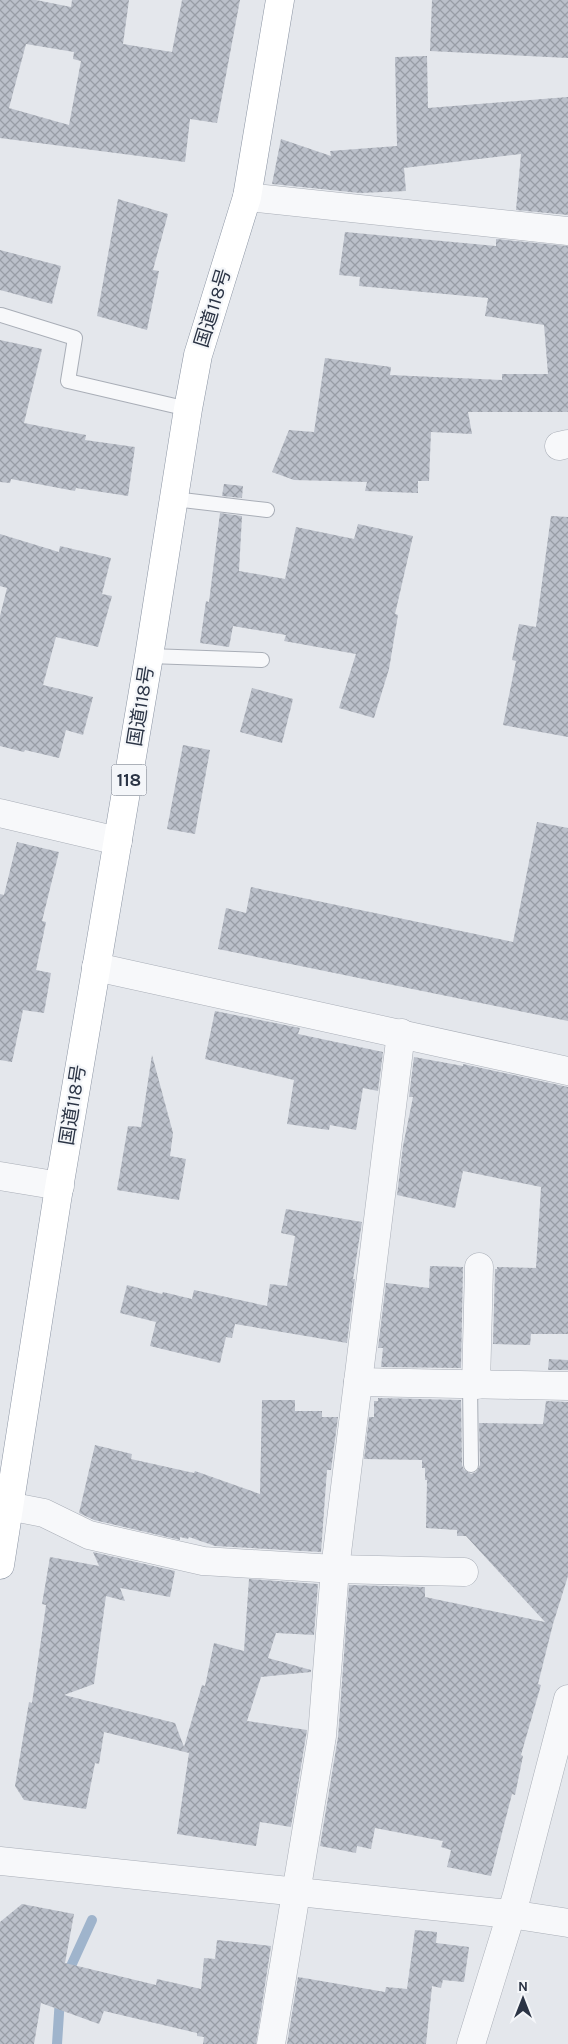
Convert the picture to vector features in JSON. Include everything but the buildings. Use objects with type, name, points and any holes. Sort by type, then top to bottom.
[{"type":"highway","name":"国道118号","points":[[0,1565],[60,1186],[149,656],[188,409],[198,355],[247,197],[280,0]]},
{"type":"street","points":[[247,197],[568,231]]},
{"type":"street","points":[[0,813],[118,841]]},
{"type":"street","points":[[96,967],[568,1071]]},
{"type":"street","points":[[270,2044],[322,1736],[335,1569],[401,1033]]},
{"type":"street","points":[[0,1176],[60,1186]]},
{"type":"street","points":[[473,1385],[479,1267]]},
{"type":"street","points":[[358,1382],[568,1386]]},
{"type":"street","points":[[8,1506],[44,1513],[89,1535],[202,1561],[335,1569],[464,1572]]},
{"type":"street","points":[[471,2044],[510,1914],[568,1699]]},
{"type":"street","points":[[0,1861],[510,1914],[568,1924]]},
{"type":"lane","points":[[1,315],[75,338],[68,381],[188,409]]},
{"type":"lane","points":[[174,499],[266,510]]},
{"type":"lane","points":[[149,656],[262,660]]},
{"type":"lane","points":[[471,1465],[473,1385]]},
{"type":"waterway","points":[[66,1977],[92,1920]]},
{"type":"waterway","points":[[57,2044],[60,1998]]}]
